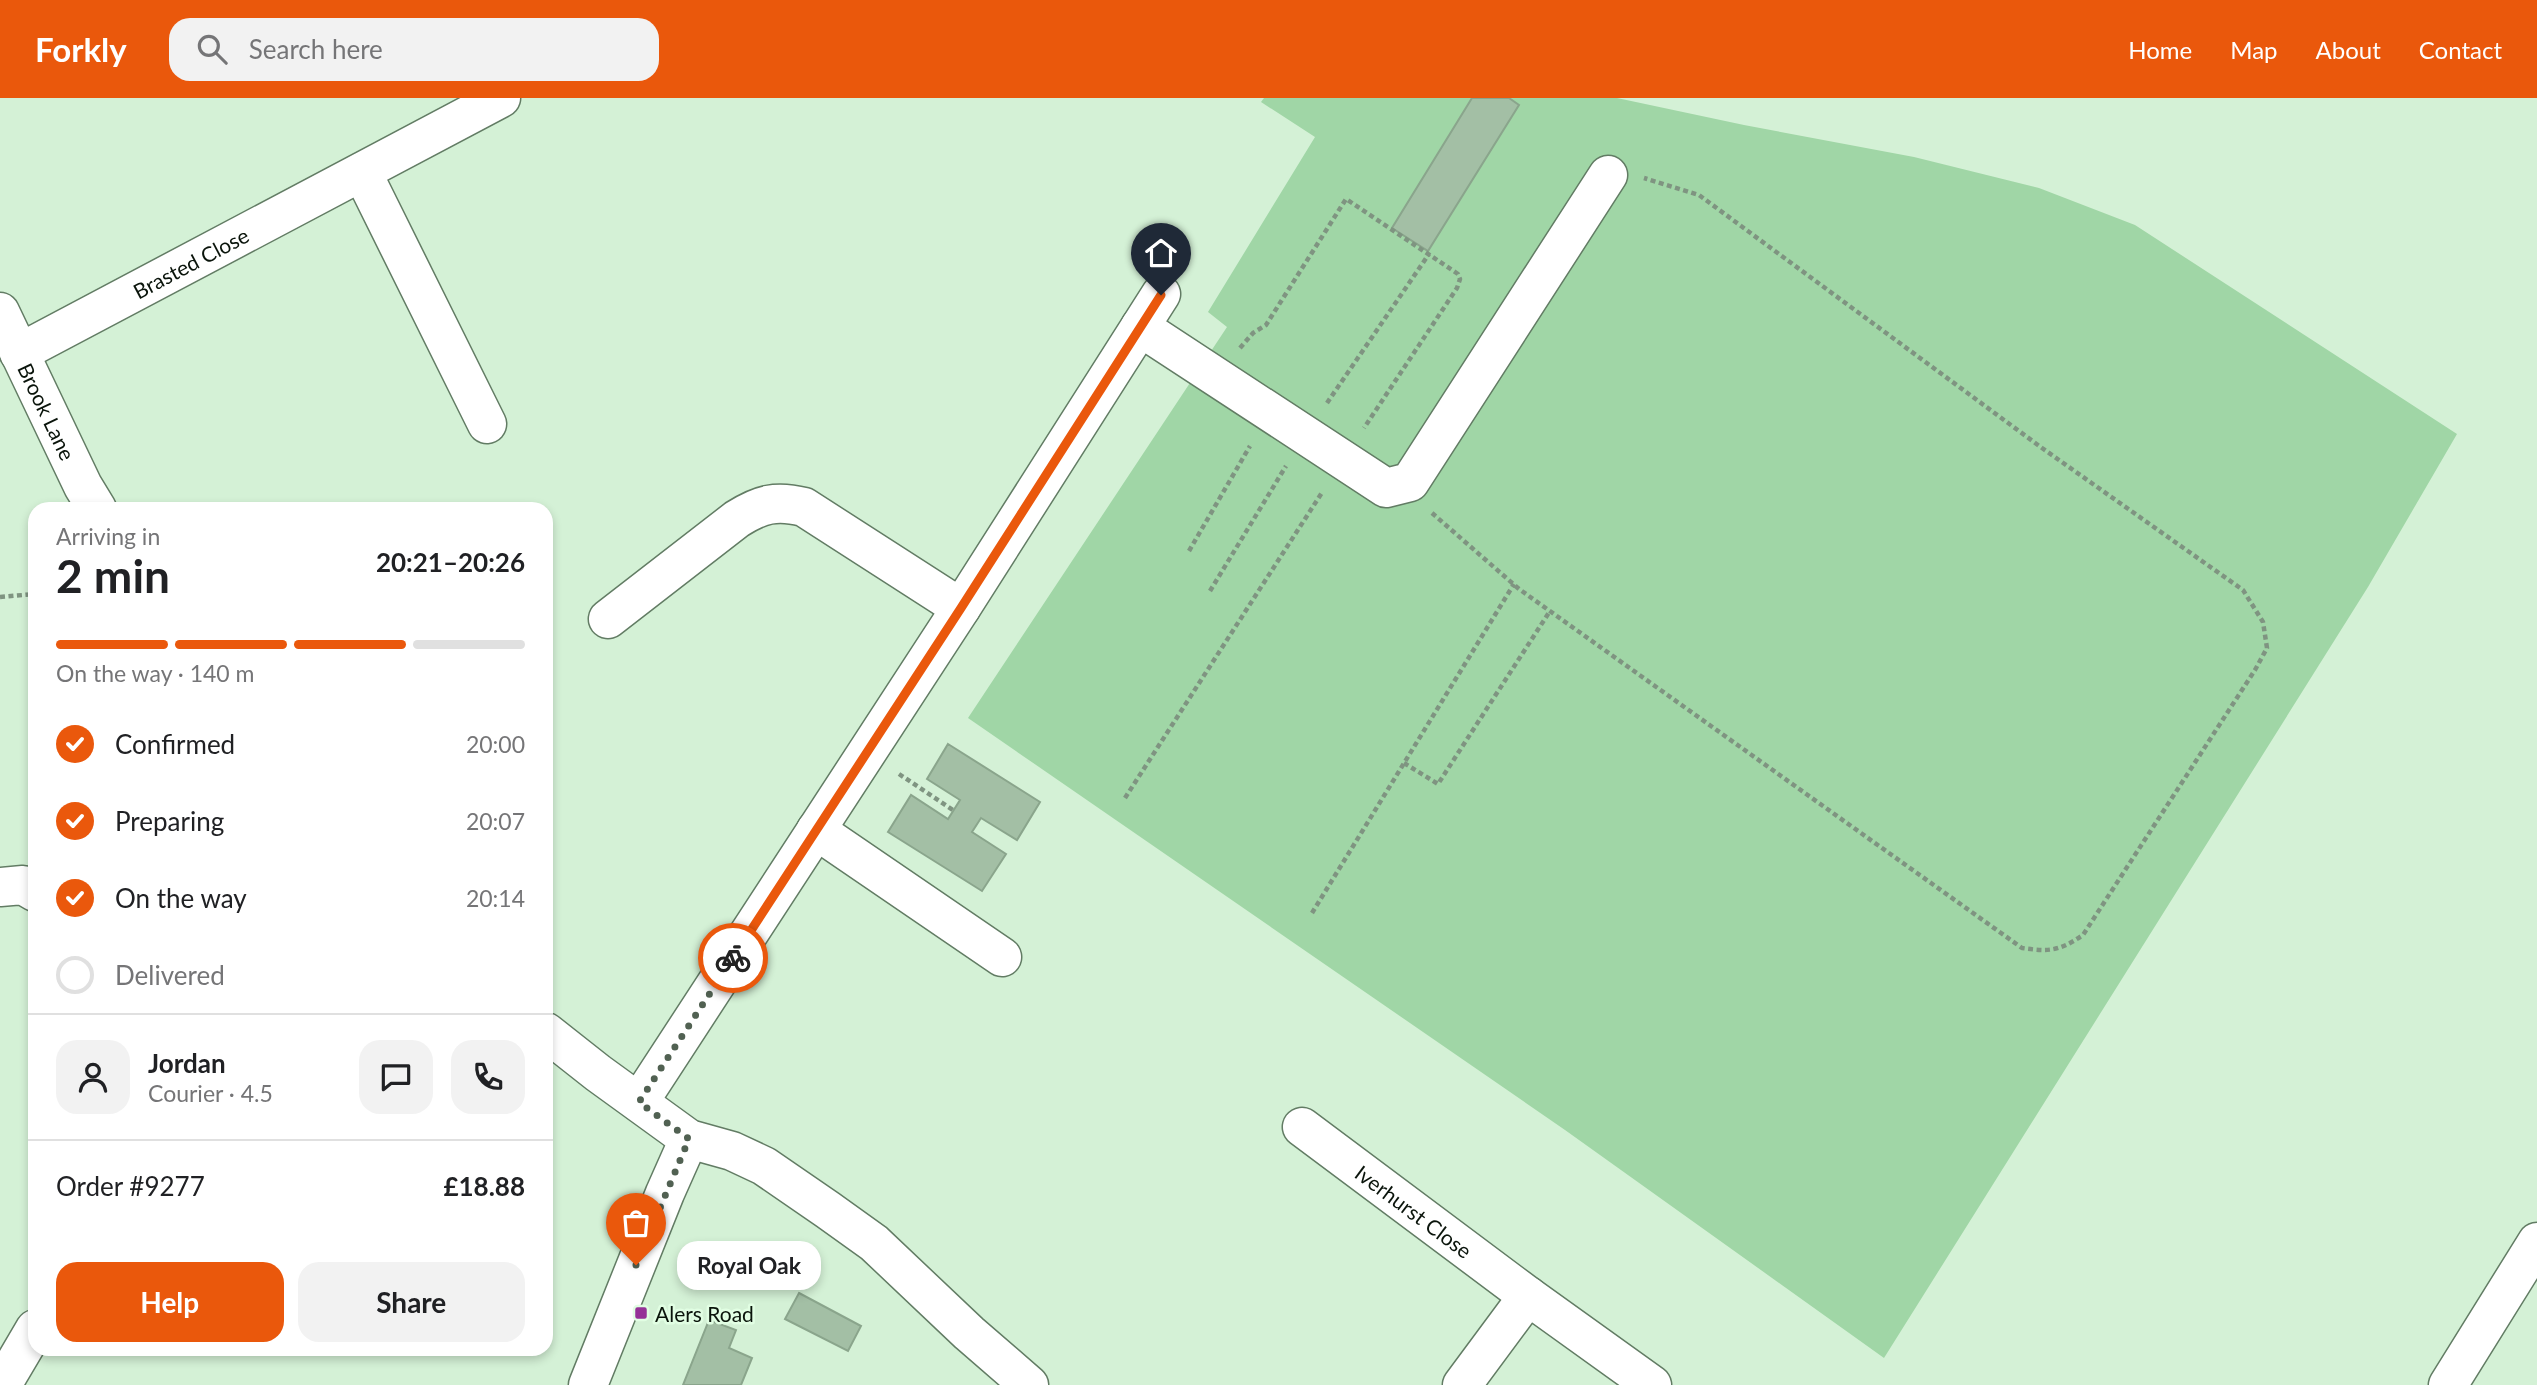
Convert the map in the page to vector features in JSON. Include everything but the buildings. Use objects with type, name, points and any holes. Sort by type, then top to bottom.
[{"type":"street","name":"Brasted Close","points":[[19,353],[501,98]]},
{"type":"street","points":[[362,172],[487,424]]},
{"type":"street","points":[[1140,327],[1386,488],[1410,482],[1608,175]]},
{"type":"street","points":[[639,1102],[1161,295]]},
{"type":"street","name":"Brook Lane","points":[[0,312],[93,502]]},
{"type":"street","points":[[608,619],[737,519],[756,508],[788,503],[804,507],[961,608]]},
{"type":"street","points":[[816,830],[1002,957]]},
{"type":"street","points":[[0,887],[23,885],[28,888]]},
{"type":"street","points":[[553,1037],[689,1139],[732,1151],[764,1166],[837,1216],[874,1244],[1029,1385]]},
{"type":"street","name":"Iverhurst Close","points":[[1302,1127],[1528,1296],[1653,1385]]},
{"type":"street","points":[[588,1385],[689,1139]]},
{"type":"street","points":[[2448,1385],[2537,1242]]},
{"type":"street","points":[[1462,1385],[1528,1296]]},
{"type":"street","points":[[2,1385],[28,1341]]},
{"type":"path","points":[[1400,484],[1514,584],[1550,611],[2022,948],[2047,951],[2066,946],[2082,935],[2255,670],[2267,648],[2263,622],[2242,590],[2008,424],[1699,195],[1649,178],[1608,175]]},
{"type":"path","points":[[1125,798],[1342,460],[1457,288],[1460,279],[1458,274],[1346,199],[1266,325],[1246,339],[1219,377]]},
{"type":"path","points":[[1210,591],[1305,435],[1429,254]]},
{"type":"path","points":[[1189,551],[1270,412]]},
{"type":"path","points":[[1312,913],[1514,584]]},
{"type":"path","points":[[0,597],[28,595]]},
{"type":"path","points":[[1404,763],[1438,784],[1550,611]]},
{"type":"path","points":[[866,752],[953,810]]},
{"type":"green space","points":[[1264,98],[1617,98],[1914,157],[2039,188],[2135,225],[2457,434],[2368,587],[1884,1358],[1565,1130],[968,718],[1227,327],[1208,312],[1315,137],[1261,102]]},
{"type":"way so far","points":[[636,1265],[689,1139],[639,1102],[733,958]]},
{"type":"place","name":"Royal Oak","points":[[636,1265]]},
{"type":"place","name":"Alers Road","points":[[641,1313]]},
{"type":"route","points":[[733,958],[1161,295]]}]
